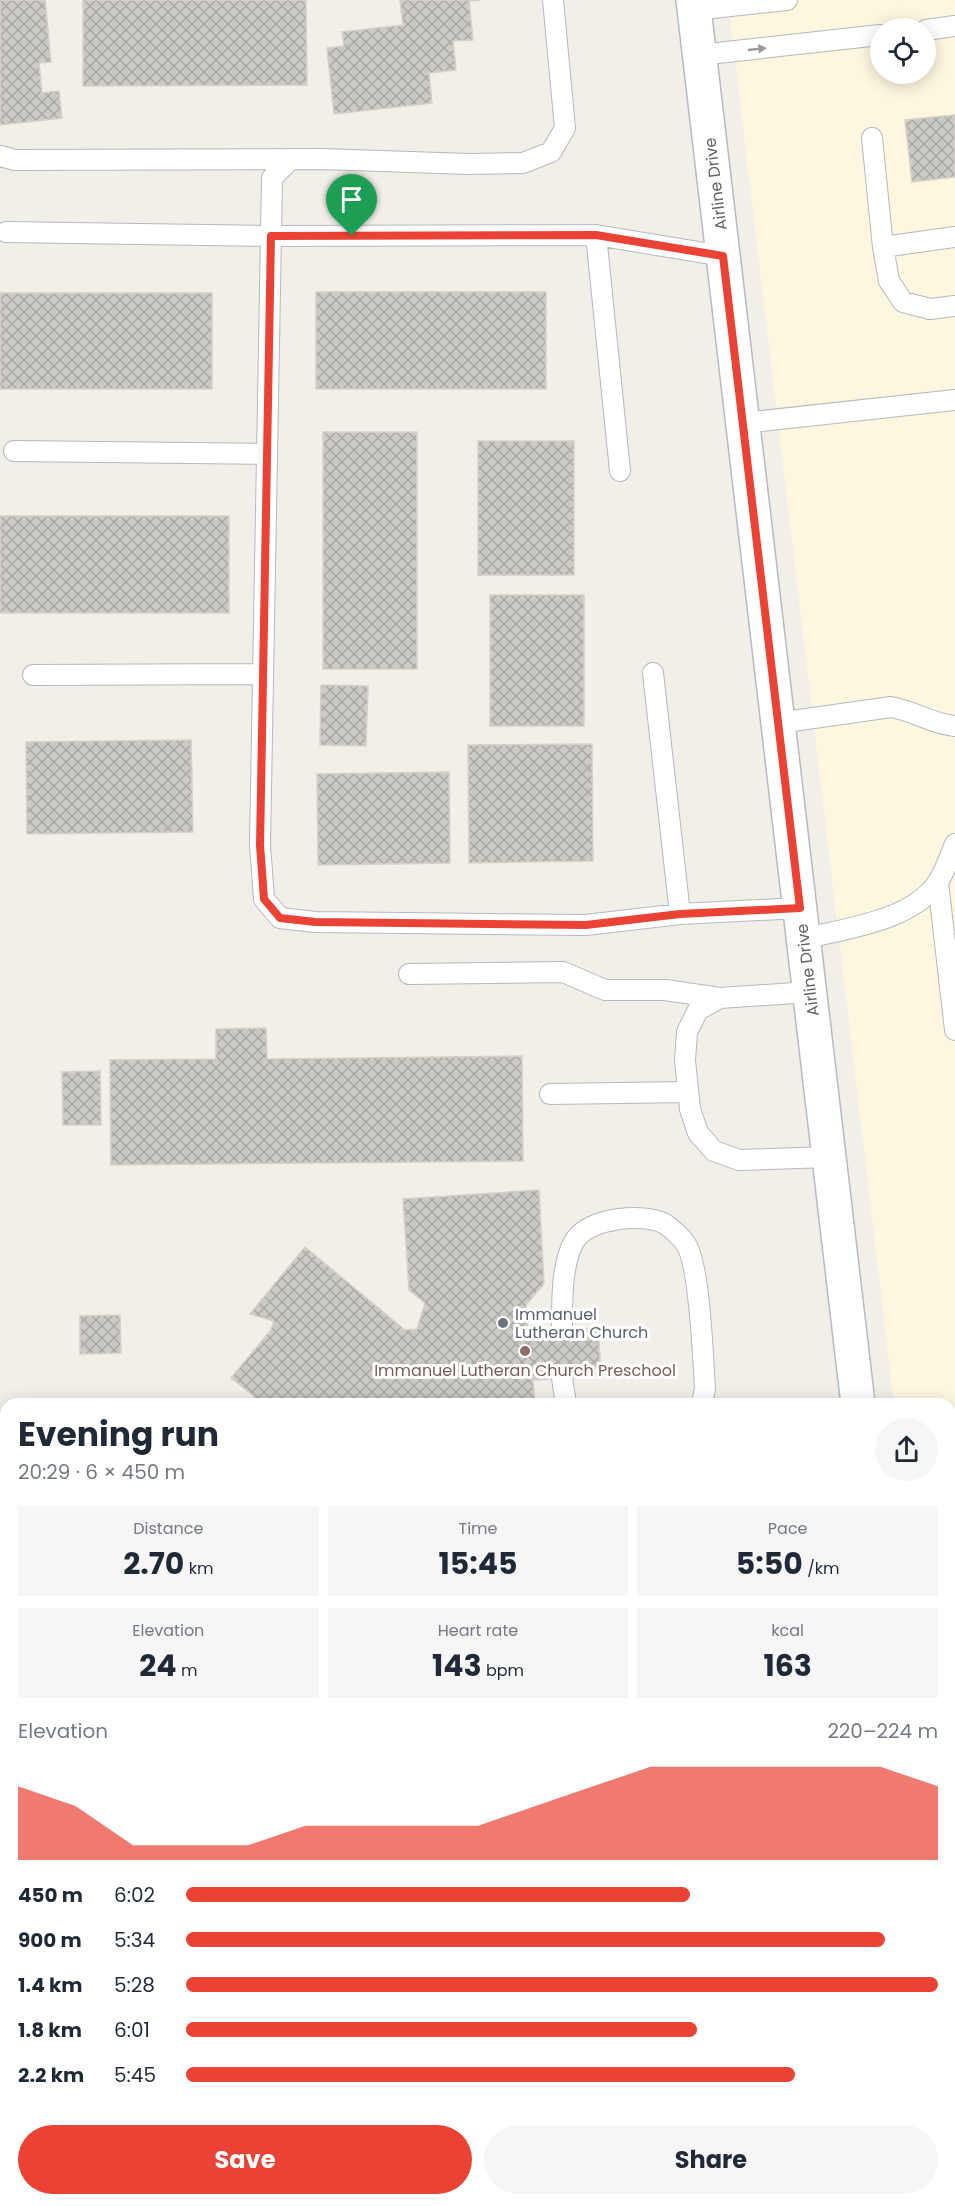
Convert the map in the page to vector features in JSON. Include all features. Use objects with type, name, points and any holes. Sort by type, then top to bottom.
[{"type":"main road","name":"Airline Drive","points":[[693,5],[857,1398]]},
{"type":"lane","points":[[0,156],[15,160],[322,159],[470,164],[523,163],[551,152],[565,128],[552,0]]},
{"type":"lane","points":[[693,5],[787,0]]},
{"type":"lane","points":[[936,29],[955,26]]},
{"type":"lane","points":[[699,55],[870,36]]},
{"type":"lane","points":[[872,138],[883,247],[889,281],[903,302],[930,309],[955,306]]},
{"type":"lane","points":[[290,160],[272,178],[262,674],[260,845],[264,899],[280,918],[315,922],[586,925],[680,914],[802,924],[898,914],[926,895],[938,882],[953,852]]},
{"type":"lane","points":[[6,232],[271,236],[596,235],[723,256]]},
{"type":"lane","points":[[596,235],[620,471]]},
{"type":"lane","points":[[883,247],[955,237]]},
{"type":"lane","points":[[743,423],[955,400]]},
{"type":"lane","points":[[15,451],[267,454]]},
{"type":"lane","points":[[653,673],[680,914]]},
{"type":"lane","points":[[33,675],[262,674]]},
{"type":"lane","points":[[778,723],[891,707],[908,710],[938,725],[955,726]]},
{"type":"lane","points":[[938,882],[949,916],[955,1030]]},
{"type":"lane","points":[[409,974],[563,972],[605,990],[665,990],[720,998],[810,992]]},
{"type":"lane","points":[[720,998],[698,1010],[687,1032],[685,1060],[688,1092],[690,1109],[698,1133],[714,1151],[739,1160],[829,1156]]},
{"type":"lane","points":[[550,1094],[688,1092]]},
{"type":"lane","points":[[562,1330],[565,1268],[576,1239],[598,1223],[631,1217],[664,1224],[687,1245],[697,1283],[705,1388],[703,1398]]},
{"type":"lane","points":[[562,1378],[565,1398]]},
{"type":"shaded area","points":[[728,0],[955,0],[955,1398],[893,1398]]},
{"type":"building","points":[[0,0],[45,0],[51,62],[39,63],[42,93],[59,91],[62,118],[0,125]]},
{"type":"building","points":[[83,0],[306,0],[307,85],[83,86]]},
{"type":"building","points":[[400,0],[480,0],[469,1],[473,40],[453,41],[456,70],[429,73],[432,103],[334,114],[327,48],[344,46],[342,32],[403,25]]},
{"type":"building","points":[[955,115],[955,177],[912,182],[905,120]]},
{"type":"building","points":[[316,292],[546,292],[546,389],[316,389]]},
{"type":"building","points":[[0,293],[212,293],[212,389],[0,389]]},
{"type":"building","points":[[323,432],[417,432],[417,669],[323,669]]},
{"type":"building","points":[[478,441],[574,441],[574,575],[478,575]]},
{"type":"building","points":[[0,516],[229,516],[229,613],[0,613]]},
{"type":"building","points":[[490,595],[584,595],[584,726],[490,726]]},
{"type":"building","points":[[321,685],[368,686],[366,746],[320,745]]},
{"type":"building","points":[[191,740],[193,832],[27,834],[26,742]]},
{"type":"building","points":[[592,744],[593,861],[469,863],[468,745]]},
{"type":"building","points":[[449,772],[450,863],[318,865],[317,774]]},
{"type":"building","points":[[266,1028],[267,1059],[522,1056],[523,1161],[111,1165],[110,1060],[216,1059],[216,1029]]},
{"type":"building","points":[[100,1071],[101,1125],[63,1125],[62,1072]]},
{"type":"building","points":[[539,1190],[544,1284],[526,1305],[528,1333],[598,1328],[601,1376],[533,1380],[534,1398],[254,1398],[231,1378],[271,1330],[274,1321],[250,1314],[305,1247],[405,1330],[417,1329],[425,1303],[409,1290],[403,1199]]},
{"type":"building","points":[[120,1315],[121,1353],[80,1354],[80,1316]]},
{"type":"place","name":"Immanuel Lutheran Church","points":[[503,1323]]},
{"type":"place","name":"Immanuel Lutheran Church Preschool","points":[[525,1351]]},
{"type":"route","points":[[596,235],[723,256],[800,908],[680,914],[586,925],[315,922],[280,918],[264,899],[260,845],[271,236],[352,236],[596,235]]}]
